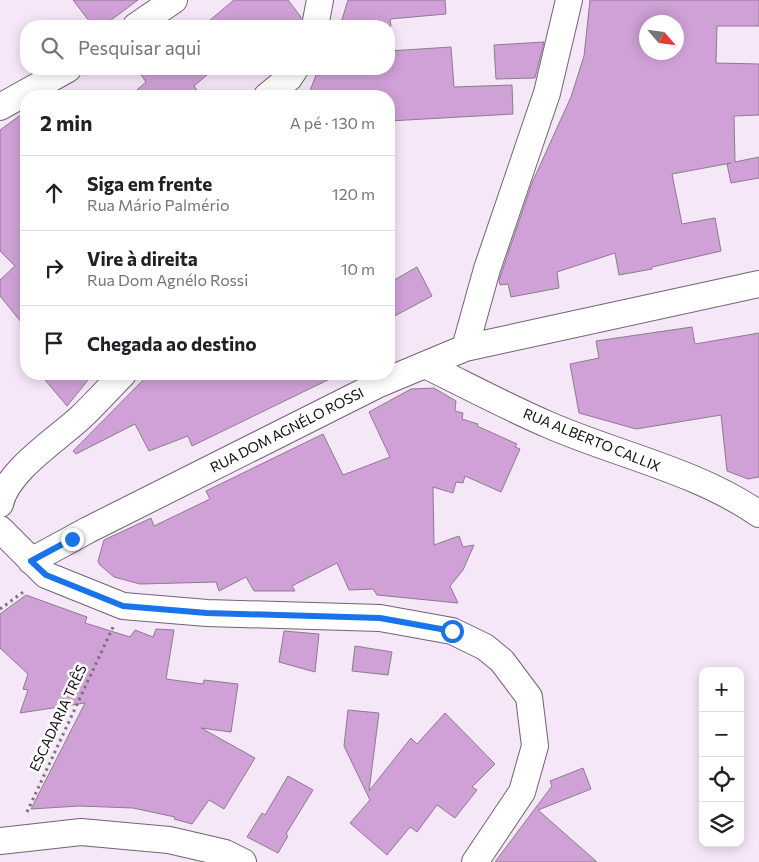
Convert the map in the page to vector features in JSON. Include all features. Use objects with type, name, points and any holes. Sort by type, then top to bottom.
[{"type":"street","points":[[145,20],[174,0]]},
{"type":"street","points":[[316,20],[320,0]]},
{"type":"street","points":[[465,348],[487,269],[547,94],[569,0]]},
{"type":"street","points":[[31,90],[58,75]]},
{"type":"street","points":[[275,90],[291,75]]},
{"type":"street","points":[[0,108],[20,97]]},
{"type":"street","name":"RUA DOM AGNÉLO ROSSI","points":[[395,377],[465,348],[759,284]]},
{"type":"street","name":"RUA ALBERTO CALLIX","points":[[425,364],[548,425],[687,477],[759,514]]},
{"type":"street","points":[[0,504],[2,496],[23,468],[81,418],[117,380]]},
{"type":"street","name":"RUA DOM AGNÉLO ROSSI","points":[[39,568],[88,530],[388,380]]},
{"type":"street","points":[[0,529],[39,568],[123,606],[207,613],[380,618],[452,631],[485,647],[502,661],[529,697],[535,746],[522,792],[475,862]]},
{"type":"street","points":[[7,840],[81,832],[168,840],[229,859]]},
{"type":"path","points":[[0,608],[39,568]]},
{"type":"path","name":"ESCADARIA TRÊS","points":[[7,840],[123,606]]},
{"type":"building","points":[[73,0],[138,0],[111,20],[88,20]]},
{"type":"building","points":[[234,0],[288,0],[301,17],[301,20],[210,20]]},
{"type":"building","points":[[348,0],[445,0],[446,14],[390,20],[342,20]]},
{"type":"building","points":[[590,0],[759,0],[759,26],[717,26],[716,63],[759,64],[759,115],[734,116],[735,162],[759,157],[759,178],[731,183],[727,164],[731,163],[672,174],[682,224],[715,218],[721,251],[652,267],[652,269],[619,275],[615,253],[557,272],[559,288],[511,297],[508,284],[500,285],[499,280],[532,183],[571,97],[584,56]]},
{"type":"building","points":[[544,42],[535,78],[496,79],[494,45]]},
{"type":"building","points":[[451,47],[454,87],[512,85],[513,114],[395,121],[395,90],[310,90],[316,75],[395,75],[395,51]]},
{"type":"building","points":[[141,75],[207,75],[194,86],[197,90],[137,90],[146,82]]},
{"type":"building","points":[[20,115],[20,321],[0,296],[0,280],[15,266],[0,251],[0,130]]},
{"type":"building","points":[[417,267],[432,296],[395,316],[395,280]]},
{"type":"building","points":[[692,327],[695,344],[759,333],[759,477],[748,479],[727,471],[721,415],[636,429],[579,413],[570,364],[599,358],[596,341]]},
{"type":"building","points":[[45,380],[88,380],[67,406]]},
{"type":"building","points":[[143,380],[328,380],[192,446],[188,436],[149,451],[135,424],[76,454],[73,451]]},
{"type":"building","points":[[434,388],[456,401],[455,411],[463,413],[462,419],[478,424],[477,426],[517,444],[515,447],[520,449],[501,492],[465,476],[463,483],[456,482],[453,493],[433,487],[434,545],[459,536],[463,547],[474,545],[463,570],[450,586],[458,603],[377,595],[373,589],[349,590],[337,563],[292,586],[295,591],[254,591],[246,577],[219,591],[216,582],[140,584],[114,577],[100,565],[98,561],[104,540],[151,518],[154,526],[210,499],[206,491],[323,434],[343,475],[390,457],[369,412],[411,389]]},
{"type":"building","points":[[26,595],[87,617],[85,623],[130,637],[135,630],[153,637],[156,629],[174,630],[166,679],[203,684],[204,680],[238,684],[231,732],[201,728],[255,758],[224,809],[209,800],[192,824],[174,819],[175,817],[133,808],[79,806],[31,809],[85,703],[20,713],[28,690],[23,689],[28,674],[0,648],[0,614]]},
{"type":"building","points":[[284,631],[319,634],[315,672],[279,662]]},
{"type":"building","points":[[355,646],[392,652],[388,675],[352,671]]},
{"type":"building","points":[[348,710],[379,713],[369,791],[411,738],[417,744],[445,713],[495,764],[472,787],[477,790],[455,818],[437,805],[417,832],[410,827],[387,855],[350,823],[370,800],[344,746]]},
{"type":"building","points":[[583,768],[591,789],[538,810],[597,862],[495,862],[552,786],[550,781]]},
{"type":"building","points":[[288,776],[313,790],[286,834],[288,836],[278,853],[247,837],[262,813],[265,815]]},
{"type":"route","points":[[72,539],[31,561],[46,575],[123,606],[207,613],[380,618],[452,631]]}]
